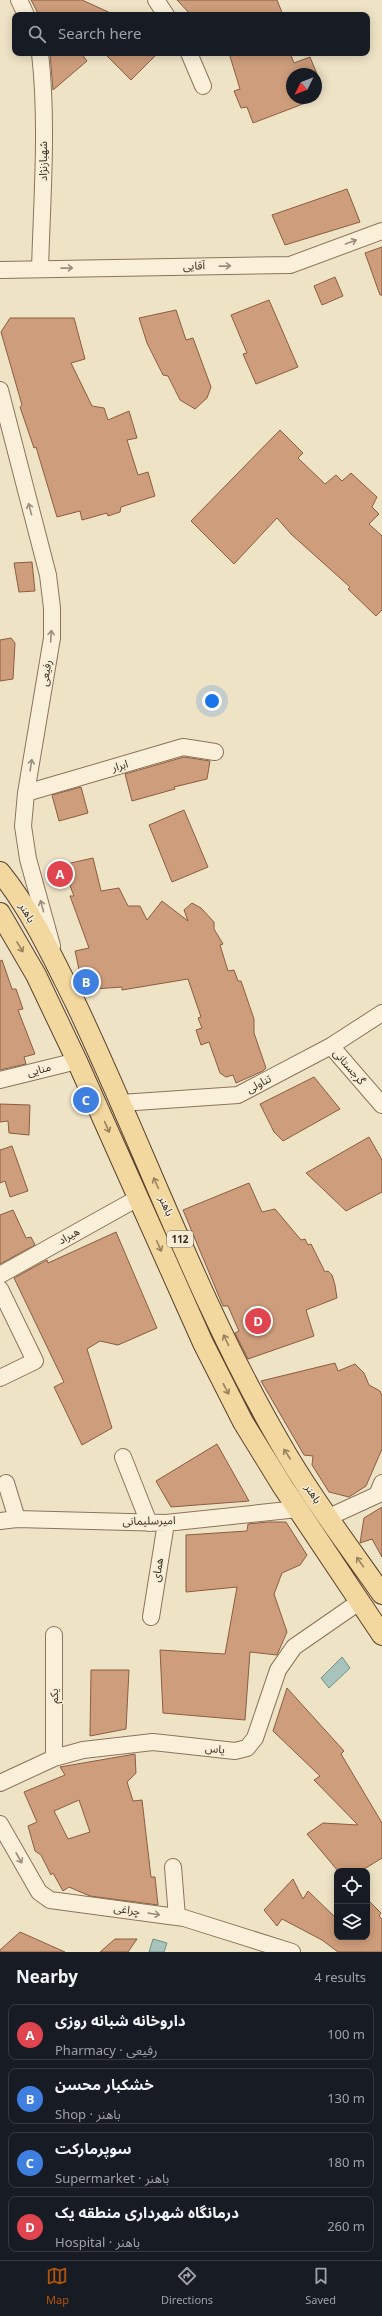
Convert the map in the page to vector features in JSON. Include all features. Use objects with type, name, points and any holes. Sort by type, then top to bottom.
[{"type":"main road","name":"باهنر","points":[[0,872],[11,886],[53,958],[121,1103],[207,1300],[237,1363],[279,1442],[328,1517],[382,1594]]},
{"type":"main road","name":"باهنر","points":[[0,913],[36,975],[77,1061],[203,1343],[243,1422],[358,1602],[382,1635]]},
{"type":"street","points":[[20,0],[25,12]]},
{"type":"street","points":[[156,0],[164,12]]},
{"type":"street","name":"شهبازنژاد","points":[[40,56],[42,73],[43,172],[40,269]]},
{"type":"street","points":[[190,56],[203,86]]},
{"type":"street","name":"آقایی","points":[[0,270],[290,265],[382,230]]},
{"type":"street","name":"رفیعی","points":[[0,390],[5,435],[48,575],[52,608],[52,638],[26,793],[23,826],[28,859],[41,901],[53,958]]},
{"type":"street","name":"ابرار","points":[[26,793],[183,747],[215,752]]},
{"type":"street","name":"تناولی","points":[[121,1103],[238,1095],[331,1046],[382,1013]]},
{"type":"street","name":"گرجستانی","points":[[331,1046],[382,1105]]},
{"type":"street","name":"منایی","points":[[0,1080],[77,1061]]},
{"type":"street","name":"هیراد","points":[[0,1275],[138,1198]]},
{"type":"street","points":[[0,1288],[35,1361],[0,1378]]},
{"type":"street","points":[[123,1457],[149,1523]]},
{"type":"street","points":[[6,1483],[17,1519]]},
{"type":"street","points":[[328,1517],[377,1495],[382,1483]]},
{"type":"street","name":"امیرسلیمانی","points":[[0,1521],[17,1519],[149,1523],[298,1509]]},
{"type":"street","name":"همای","points":[[151,1617],[166,1522]]},
{"type":"street","name":"یاس","points":[[0,1783],[54,1758],[83,1750],[153,1742],[235,1751],[247,1748],[255,1738],[278,1670],[294,1647],[358,1602]]},
{"type":"street","name":"یکم","points":[[54,1634],[54,1758]]},
{"type":"street","name":"چراغی","points":[[0,1824],[39,1892],[50,1900],[177,1917],[292,1952]]},
{"type":"street","points":[[173,1868],[177,1917]]},
{"type":"water","points":[[342,1657],[350,1668],[329,1688],[321,1678]]},
{"type":"water","points":[[153,1939],[167,1943],[164,1952],[149,1952]]},
{"type":"building","points":[[31,0],[82,0],[108,12],[37,12]]},
{"type":"building","points":[[177,0],[277,0],[282,12],[188,12]]},
{"type":"building","points":[[50,56],[83,56],[87,61],[53,90]]},
{"type":"building","points":[[107,56],[155,56],[131,80]]},
{"type":"building","points":[[230,56],[291,56],[294,63],[310,57],[315,68],[286,68],[286,104],[303,104],[253,123],[247,107],[241,108],[234,91],[240,89]]},
{"type":"building","points":[[347,189],[360,222],[285,245],[272,215]]},
{"type":"building","points":[[382,247],[382,295],[380,295],[365,253]]},
{"type":"building","points":[[335,277],[343,296],[322,305],[314,286]]},
{"type":"building","points":[[269,300],[298,367],[256,384],[243,354],[247,353],[231,315]]},
{"type":"building","points":[[176,310],[186,340],[193,338],[211,387],[207,398],[195,409],[180,400],[168,376],[163,375],[147,343],[139,318]]},
{"type":"building","points":[[10,318],[74,318],[85,359],[71,363],[92,406],[104,408],[108,420],[129,411],[137,438],[127,440],[138,475],[148,472],[155,496],[121,507],[120,512],[108,516],[107,513],[82,520],[80,511],[57,517],[36,447],[34,448],[20,407],[22,405],[1,332]]},
{"type":"building","points":[[280,430],[303,453],[298,458],[325,484],[336,475],[342,481],[351,473],[377,497],[372,507],[379,514],[369,524],[382,536],[382,610],[376,616],[348,589],[350,587],[291,534],[277,518],[234,564],[191,521]]},
{"type":"building","points":[[32,562],[35,591],[19,592],[14,563]]},
{"type":"building","points":[[11,638],[15,643],[13,679],[0,681],[0,640]]},
{"type":"building","points":[[184,757],[210,761],[207,779],[174,787],[175,789],[132,801],[125,774]]},
{"type":"building","points":[[81,787],[88,813],[59,821],[52,795]]},
{"type":"building","points":[[184,810],[208,867],[172,882],[149,825]]},
{"type":"building","points":[[93,858],[101,891],[119,888],[128,906],[140,906],[147,920],[162,901],[188,921],[184,910],[192,903],[201,908],[214,922],[214,929],[223,944],[220,945],[228,971],[234,970],[238,981],[241,981],[254,1019],[254,1033],[266,1068],[263,1071],[236,1083],[233,1075],[226,1077],[220,1073],[209,1042],[201,1045],[196,1030],[202,1028],[198,1018],[201,1017],[188,979],[122,990],[122,987],[93,989],[86,982],[82,983],[75,951],[89,948],[70,896],[74,896],[62,865]]},
{"type":"building","points":[[2,960],[12,989],[16,989],[23,1009],[18,1010],[35,1054],[24,1057],[26,1064],[0,1070],[0,961]]},
{"type":"building","points":[[314,1077],[340,1109],[283,1141],[274,1132],[260,1104]]},
{"type":"building","points":[[0,1104],[30,1105],[29,1135],[9,1133],[8,1121],[0,1122]]},
{"type":"building","points":[[369,1137],[382,1160],[382,1192],[346,1211],[306,1173]]},
{"type":"building","points":[[12,1146],[28,1191],[10,1197],[5,1181],[0,1183],[0,1150]]},
{"type":"building","points":[[249,1183],[262,1212],[275,1209],[301,1240],[305,1239],[308,1245],[311,1244],[325,1272],[328,1271],[332,1275],[337,1298],[306,1310],[314,1336],[248,1359],[235,1333],[239,1331],[228,1306],[223,1306],[183,1210]]},
{"type":"building","points":[[13,1210],[26,1238],[31,1237],[35,1245],[0,1264],[0,1215]]},
{"type":"building","points":[[116,1232],[157,1328],[118,1345],[100,1341],[87,1349],[112,1428],[82,1445],[54,1387],[64,1382],[14,1278],[47,1260],[48,1263]]},
{"type":"building","points":[[335,1363],[338,1371],[355,1364],[364,1373],[369,1385],[380,1391],[382,1396],[382,1449],[366,1486],[349,1497],[329,1492],[312,1465],[313,1456],[304,1455],[261,1381]]},
{"type":"building","points":[[217,1444],[249,1501],[171,1507],[156,1481]]},
{"type":"building","points":[[382,1507],[382,1557],[372,1539],[360,1543],[364,1518]]},
{"type":"building","points":[[286,1522],[307,1555],[300,1565],[282,1573],[274,1594],[287,1632],[277,1655],[250,1652],[245,1720],[163,1713],[160,1650],[225,1654],[237,1587],[186,1592],[186,1535],[247,1531],[248,1524]]},
{"type":"building","points":[[91,1670],[129,1670],[126,1729],[90,1736]]},
{"type":"building","points":[[287,1688],[344,1751],[341,1754],[382,1823],[382,1858],[366,1868],[335,1868],[307,1834],[323,1823],[358,1825],[314,1780],[320,1776],[273,1731]]},
{"type":"building","points":[[135,1754],[136,1773],[127,1782],[133,1801],[142,1800],[151,1877],[155,1877],[158,1905],[90,1896],[69,1887],[63,1891],[53,1873],[51,1875],[41,1855],[35,1851],[28,1826],[37,1822],[24,1792],[65,1775],[60,1767]],"holes":[[[79,1800],[90,1832],[68,1839],[54,1811]]]},
{"type":"building","points":[[293,1879],[303,1899],[308,1891],[334,1916],[334,1940],[370,1940],[370,1902],[381,1913],[379,1916],[382,1919],[382,1952],[338,1952],[322,1940],[282,1919],[277,1926],[264,1910]]},
{"type":"building","points":[[20,1932],[65,1952],[0,1952],[0,1950]]},
{"type":"building","points":[[115,1939],[137,1939],[128,1952],[100,1952]]},
{"type":"place","name":"داروخانه شبانه روزی","points":[[60,874]]},
{"type":"place","name":"خشکبار محسن","points":[[86,982]]},
{"type":"place","name":"سوپرمارکت","points":[[86,1100]]},
{"type":"place","name":"درمانگاه شهرداری منطقه یک","points":[[258,1321]]}]
